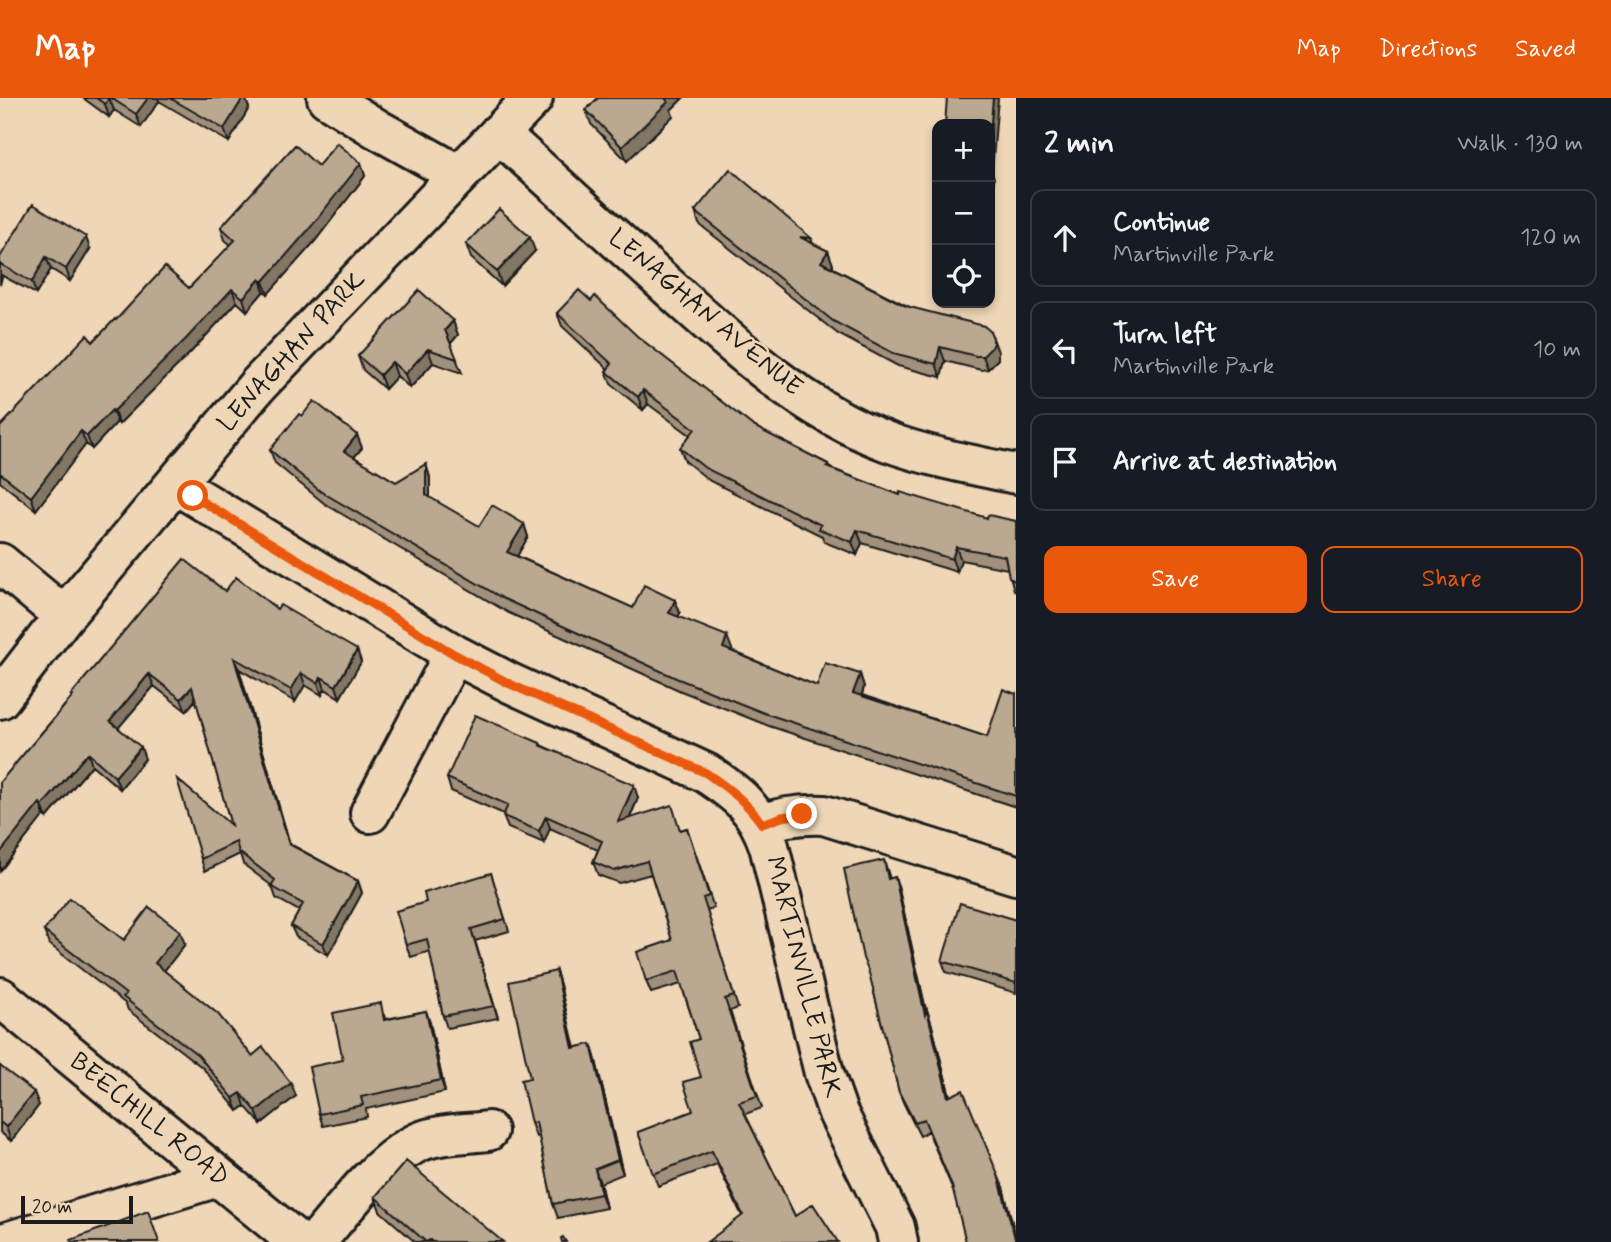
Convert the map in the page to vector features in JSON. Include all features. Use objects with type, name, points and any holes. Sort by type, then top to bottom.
[{"type":"street","points":[[327,98],[459,175]]},
{"type":"street","name":"LENAGHAN PARK","points":[[0,699],[65,616],[258,386],[533,98]]},
{"type":"street","name":"LENAGHAN AVENUE","points":[[499,133],[701,317],[765,370],[828,413],[887,441],[949,460],[1016,474]]},
{"type":"street","name":"MARTINVILLE PARK","points":[[175,484],[454,654],[510,684],[706,773],[730,789],[751,808],[762,824],[769,846],[824,1073],[838,1113],[895,1227],[898,1242]]},
{"type":"street","points":[[0,563],[65,616]]},
{"type":"street","points":[[370,813],[454,654]]},
{"type":"street","name":"MARTINVILLE PARK","points":[[762,824],[802,814],[824,815],[1016,875]]},
{"type":"street","name":"BEECHILL ROAD","points":[[0,997],[298,1242]]},
{"type":"street","points":[[316,1242],[375,1176],[414,1144],[439,1137],[488,1130]]},
{"type":"street","points":[[6,1242],[218,1177]]},
{"type":"building","points":[[96,98],[109,98],[105,104]]},
{"type":"building","points":[[111,98],[148,98],[136,114]]},
{"type":"building","points":[[170,98],[243,98],[224,129]]},
{"type":"building","points":[[598,98],[665,98],[668,102],[622,147],[586,110]]},
{"type":"building","points":[[947,98],[993,98],[991,119],[945,119]]},
{"type":"building","points":[[337,143],[361,163],[263,282],[260,279],[243,298],[232,289],[114,411],[87,436],[81,431],[31,497],[0,473],[0,427],[87,335],[93,342],[165,267],[189,288],[235,240],[221,227],[295,145],[318,166]]},
{"type":"building","points":[[730,169],[811,238],[800,237],[828,251],[821,262],[906,306],[984,326],[990,331],[993,346],[983,356],[940,347],[936,364],[893,353],[833,321],[695,211]]},
{"type":"building","points":[[33,204],[86,237],[66,269],[46,257],[32,282],[0,264],[0,257]]},
{"type":"building","points":[[499,209],[530,237],[497,272],[466,244]]},
{"type":"building","points":[[419,290],[453,321],[445,330],[457,359],[428,349],[405,374],[392,362],[380,375],[358,356]]},
{"type":"building","points":[[579,290],[591,301],[595,296],[637,336],[753,426],[828,464],[826,467],[900,495],[900,492],[987,518],[988,515],[1016,521],[1016,582],[1009,577],[1005,556],[956,547],[952,559],[857,530],[852,542],[819,529],[821,525],[705,468],[680,448],[695,429],[643,390],[638,397],[606,371],[612,364],[557,313]]},
{"type":"building","points":[[314,401],[357,435],[344,451],[396,482],[426,464],[426,495],[479,526],[492,505],[524,524],[507,552],[633,608],[644,585],[675,600],[669,613],[727,636],[723,648],[817,686],[825,663],[860,674],[853,693],[987,737],[1003,689],[1016,694],[1016,796],[764,713],[676,678],[504,599],[320,491],[270,450],[299,414],[302,416]]},
{"type":"building","points":[[184,559],[225,591],[236,577],[277,609],[280,605],[357,650],[336,686],[321,677],[318,683],[301,673],[291,690],[234,658],[289,844],[358,881],[323,944],[291,926],[303,904],[271,886],[275,880],[239,852],[236,842],[201,859],[177,779],[231,825],[192,687],[181,699],[149,674],[110,721],[141,747],[115,777],[88,753],[42,806],[40,803],[0,853],[0,782]]},
{"type":"building","points":[[475,715],[634,785],[618,822],[672,805],[680,830],[687,828],[709,896],[703,898],[734,996],[725,999],[757,1096],[739,1102],[795,1216],[813,1204],[838,1242],[707,1242],[743,1215],[712,1151],[653,1174],[638,1132],[693,1111],[683,1082],[701,1077],[690,1042],[699,1039],[677,971],[646,981],[637,952],[672,940],[647,861],[614,871],[593,862],[602,841],[546,816],[539,831],[503,816],[508,805],[447,778]]},
{"type":"building","points":[[884,860],[888,879],[895,877],[925,1015],[927,1010],[948,1097],[963,1090],[998,1175],[1016,1242],[966,1242],[952,1186],[924,1119],[915,1123],[899,1092],[863,958],[844,869]]},
{"type":"building","points":[[491,873],[505,919],[471,929],[494,1006],[443,1016],[427,939],[406,945],[396,911],[426,902],[424,893]]},
{"type":"building","points":[[70,898],[124,940],[149,907],[180,931],[155,963],[218,1014],[252,1056],[263,1047],[291,1083],[256,1111],[241,1093],[233,1098],[198,1055],[123,997],[126,994],[44,931]]},
{"type":"building","points":[[960,903],[1016,920],[1016,983],[942,961]]},
{"type":"building","points":[[556,971],[573,1048],[591,1044],[618,1160],[595,1169],[601,1194],[553,1204],[536,1122],[531,1123],[521,1080],[530,1078],[509,982]]},
{"type":"building","points":[[381,1003],[384,1020],[426,1011],[441,1080],[361,1097],[363,1105],[319,1114],[309,1067],[343,1060],[333,1013]]},
{"type":"building","points":[[0,1066],[34,1092],[6,1127],[0,1122]]},
{"type":"building","points":[[406,1161],[503,1242],[426,1242],[375,1197]]},
{"type":"building","points":[[148,1211],[159,1242],[71,1240]]},
{"type":"route","points":[[193,496],[454,654],[510,684],[706,773],[730,789],[751,808],[762,824],[802,814]]}]
